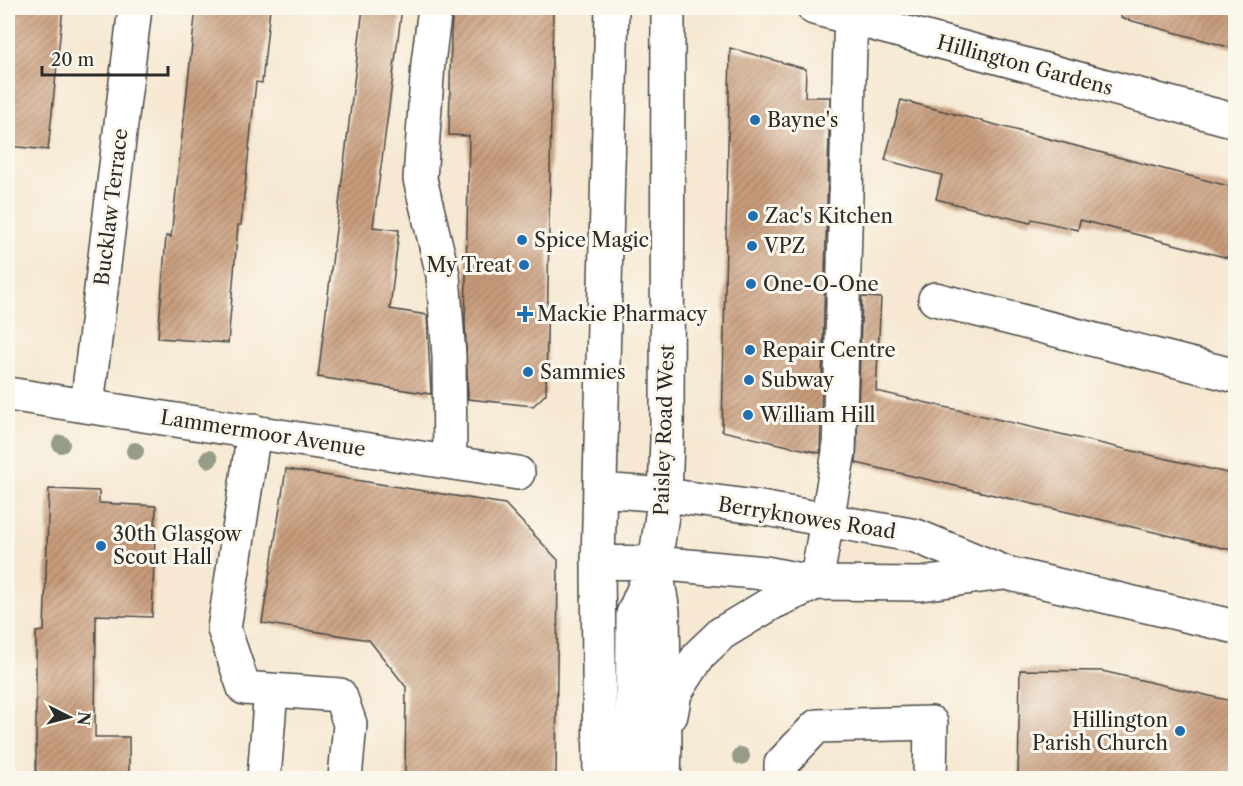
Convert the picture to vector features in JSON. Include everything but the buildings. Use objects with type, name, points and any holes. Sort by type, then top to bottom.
[{"type":"main road","name":"Bucklaw Terrace","points":[[87,406],[135,8]]},
{"type":"main road","points":[[435,8],[428,63],[420,179],[443,275],[448,356],[450,462]]},
{"type":"main road","points":[[600,778],[598,562],[612,8]]},
{"type":"main road","name":"Paisley Road West","points":[[664,778],[666,746],[663,612],[655,563],[665,495],[667,439],[668,8]]},
{"type":"main road","name":"Hillington Gardens","points":[[814,8],[851,13],[1236,121]]},
{"type":"main road","points":[[666,746],[675,693],[700,654],[722,633],[772,603],[816,583],[839,452],[851,13]]},
{"type":"main road","points":[[935,299],[1236,376]]},
{"type":"main road","name":"Lammermoor Avenue","points":[[8,394],[518,473]]},
{"type":"main road","points":[[254,431],[224,629],[244,688],[340,694],[350,724],[345,778]]},
{"type":"main road","name":"Berryknowes Road","points":[[600,490],[665,495],[916,536],[1006,573],[1235,625]]},
{"type":"main road","points":[[632,778],[633,614],[655,563],[680,525],[700,513],[730,505]]},
{"type":"main road","name":"Berryknowes Road","points":[[598,562],[655,563],[765,573],[816,583],[920,584],[1006,573]]},
{"type":"main road","points":[[264,778],[271,690]]},
{"type":"main road","points":[[781,778],[781,764],[817,726],[931,723],[930,778]]},
{"type":"place","name":"Bayne's","points":[[755,120]]},
{"type":"place","name":"Zac's Kitchen","points":[[753,216]]},
{"type":"place","name":"Spice Magic","points":[[522,240]]},
{"type":"place","name":"VPZ","points":[[752,246]]},
{"type":"place","name":"My Treat","points":[[524,265]]},
{"type":"place","name":"One-O-One","points":[[751,284]]},
{"type":"place","name":"Mackie Pharmacy","points":[[525,314]]},
{"type":"place","name":"Repair Centre","points":[[750,350]]},
{"type":"place","name":"Sammies","points":[[528,372]]},
{"type":"place","name":"Subway","points":[[749,380]]},
{"type":"place","name":"William Hill","points":[[748,415]]},
{"type":"place","name":"30th Glasgow Scout Hall","points":[[101,546]]},
{"type":"place","name":"Hillington Parish Church","points":[[1180,731]]}]
